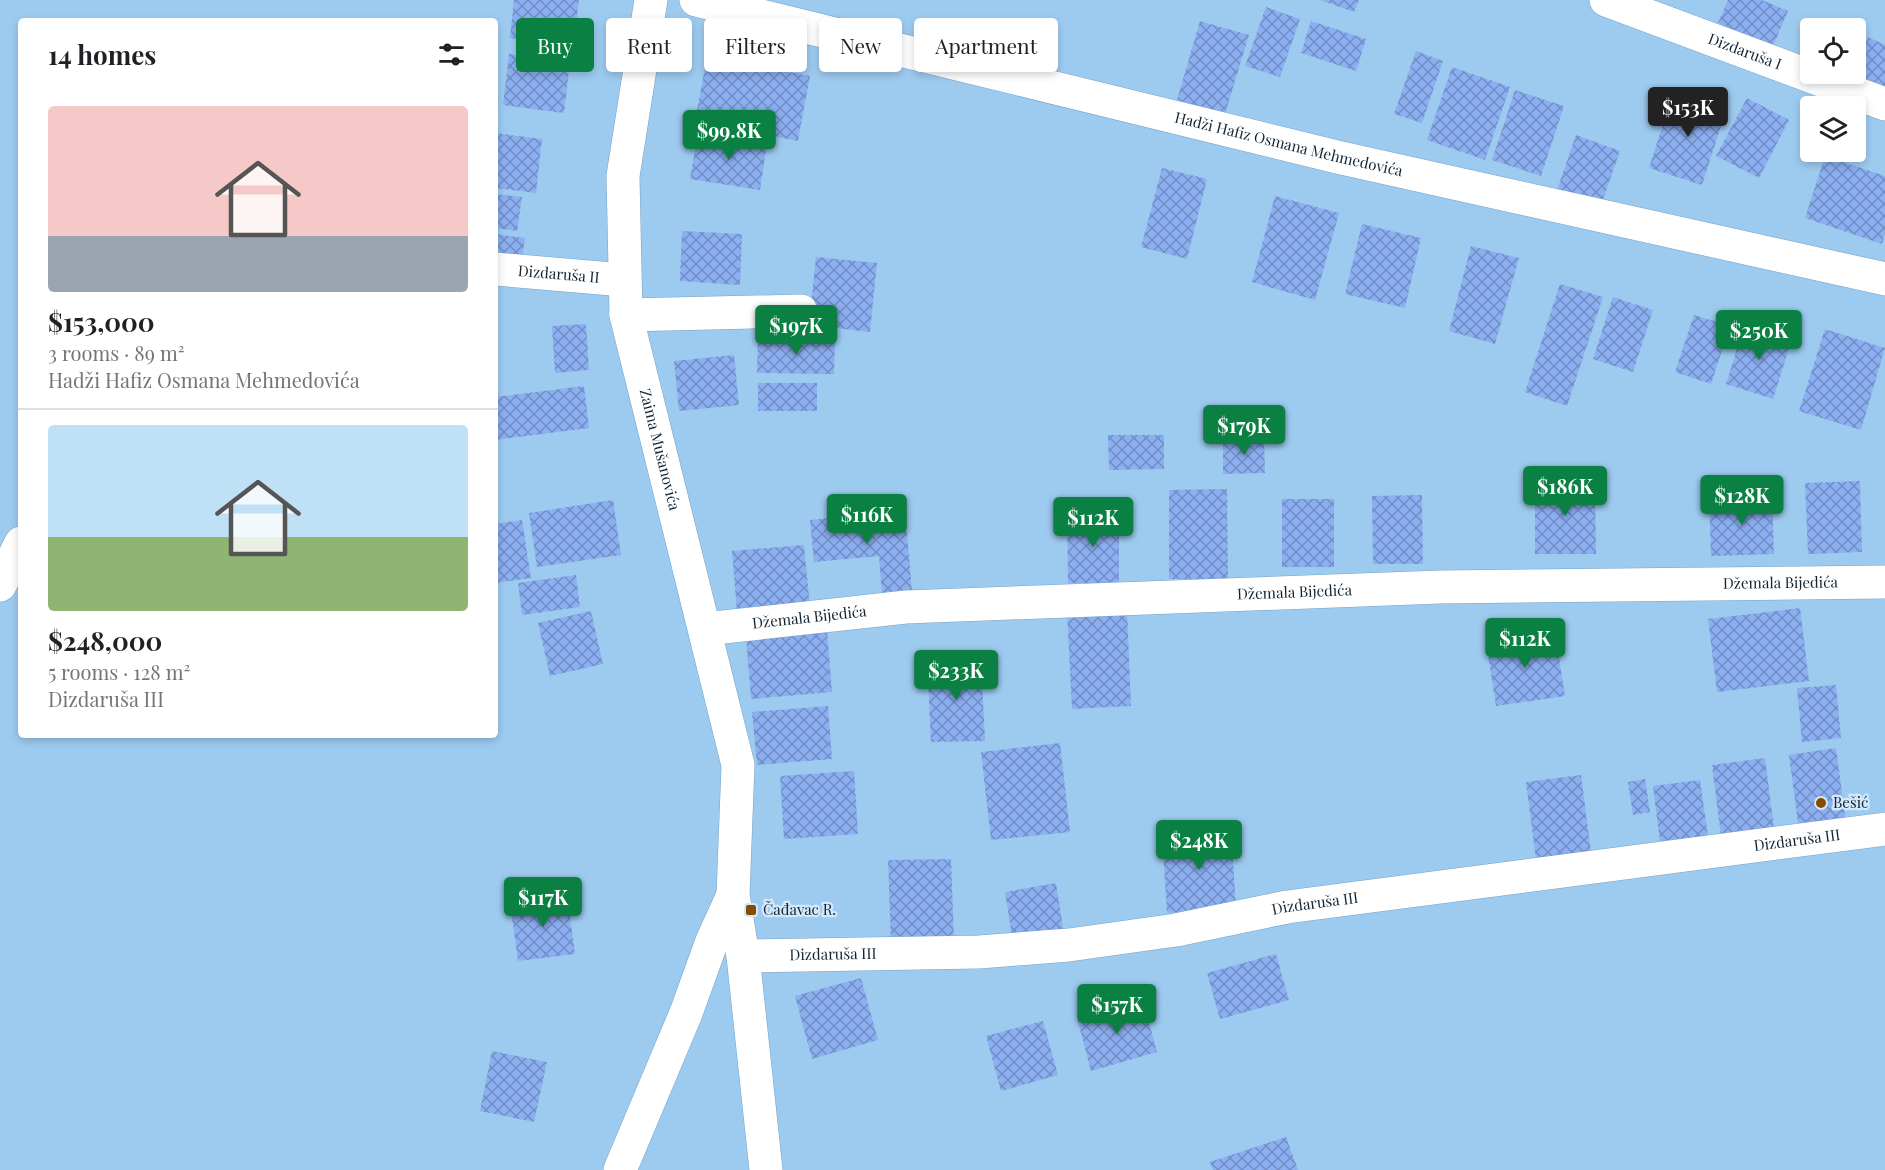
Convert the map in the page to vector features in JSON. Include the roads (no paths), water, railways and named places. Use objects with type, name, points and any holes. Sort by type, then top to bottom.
[{"type":"street","name":"Zaima Mušanovića","points":[[651,0],[623,176],[626,315],[738,765],[734,895]]},
{"type":"street","name":"Hadži Hafiz Osmana Mehmedovića","points":[[696,0],[1337,157],[1885,279]]},
{"type":"street","name":"Dizdaruša I","points":[[1606,0],[1885,104]]},
{"type":"street","name":"Dizdaruša II","points":[[498,269],[624,280]]},
{"type":"street","points":[[626,315],[801,311]]},
{"type":"street","points":[[0,585],[18,549]]},
{"type":"street","name":"Džemala Bijedića","points":[[705,629],[906,607],[1440,587],[1885,582]]},
{"type":"street","name":"Dizdaruša III","points":[[743,956],[979,952],[1069,945],[1176,930],[1287,907],[1885,829]]},
{"type":"street","points":[[734,895],[743,956],[766,1170]]},
{"type":"street","points":[[620,1170],[686,1014],[712,941],[734,895]]},
{"type":"place","name":"Bešić","points":[[1821,803]]},
{"type":"place","name":"Čađavac R.","points":[[751,910]]}]
